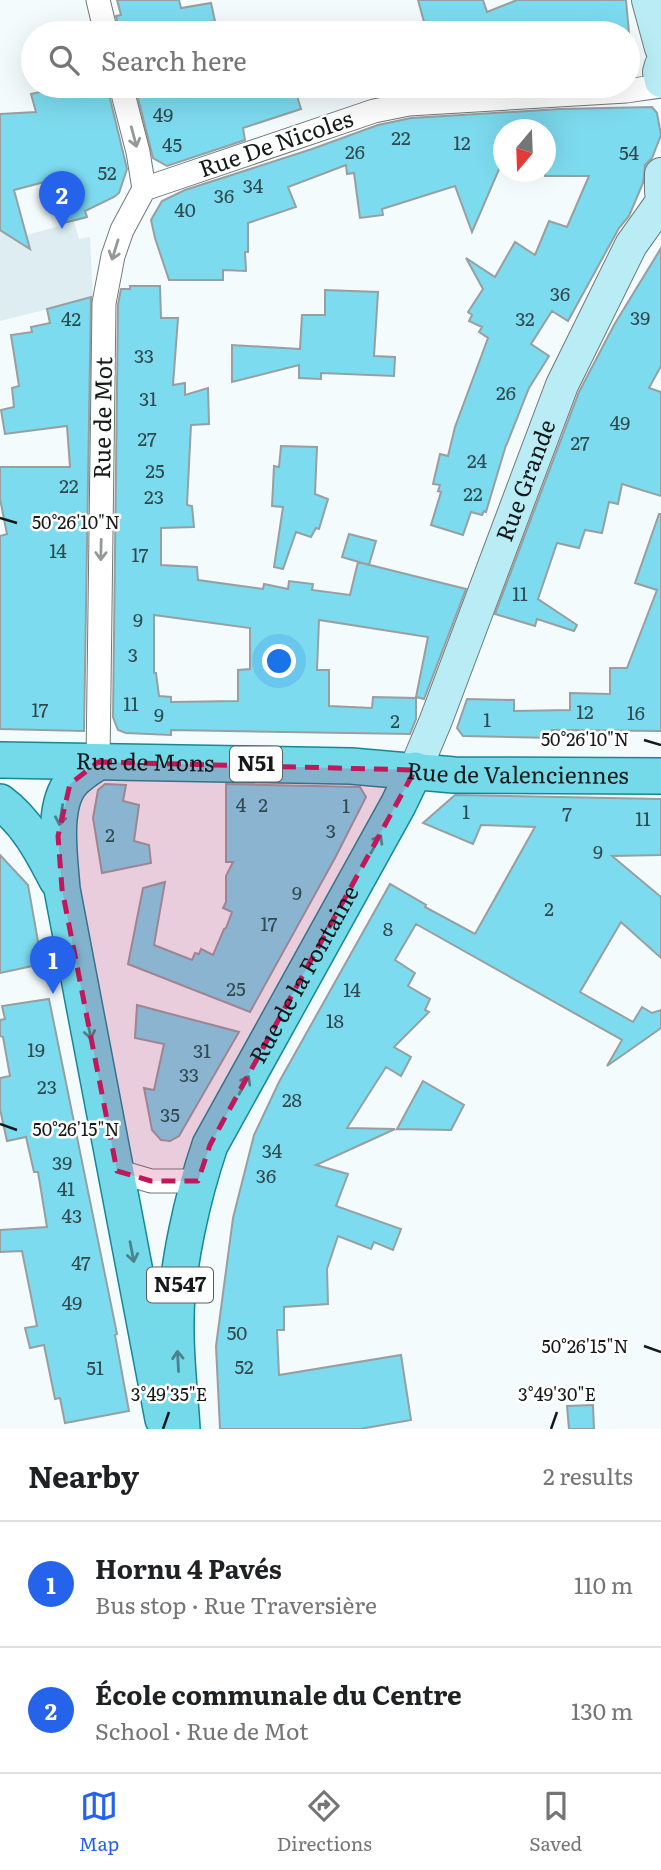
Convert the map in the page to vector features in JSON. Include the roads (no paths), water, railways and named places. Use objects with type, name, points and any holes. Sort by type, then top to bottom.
[{"type":"main road","name":"Rue de Valenciennes","points":[[415,771],[459,753],[661,753]]},
{"type":"main road","name":"Rue de Mons","points":[[0,760],[351,766],[415,771]]},
{"type":"main road","points":[[62,889],[58,836],[61,806],[70,784],[98,762]]},
{"type":"main road","name":"Rue de Valenciennes","points":[[415,771],[454,775],[661,776]]},
{"type":"main road","name":"Rue de la Fontaine","points":[[171,1427],[181,1270],[198,1181],[210,1145],[415,771]]},
{"type":"main road","points":[[0,802],[38,843],[62,889]]},
{"type":"main road","name":"N547","points":[[62,889],[171,1427]]},
{"type":"street","points":[[97,0],[103,21]]},
{"type":"street","points":[[648,0],[661,48]]},
{"type":"street","points":[[661,65],[661,83]]},
{"type":"street","name":"Rue De Nicoles","points":[[640,88],[661,83]]},
{"type":"street","points":[[124,98],[144,189]]},
{"type":"street","name":"Rue De Nicoles","points":[[144,189],[385,108],[497,98]]},
{"type":"street","points":[[661,174],[661,192]]},
{"type":"street","name":"Rue de Mot","points":[[98,762],[104,303],[117,243],[144,189]]},
{"type":"street","name":"Rue Grande","points":[[415,771],[562,386],[631,245],[661,203]]},
{"type":"street","points":[[117,1171],[151,1181],[198,1181]]},
{"type":"place","name":"École communale du Centre","points":[[62,229]]},
{"type":"place","name":"Hornu 4 Pavés","points":[[53,994]]}]
